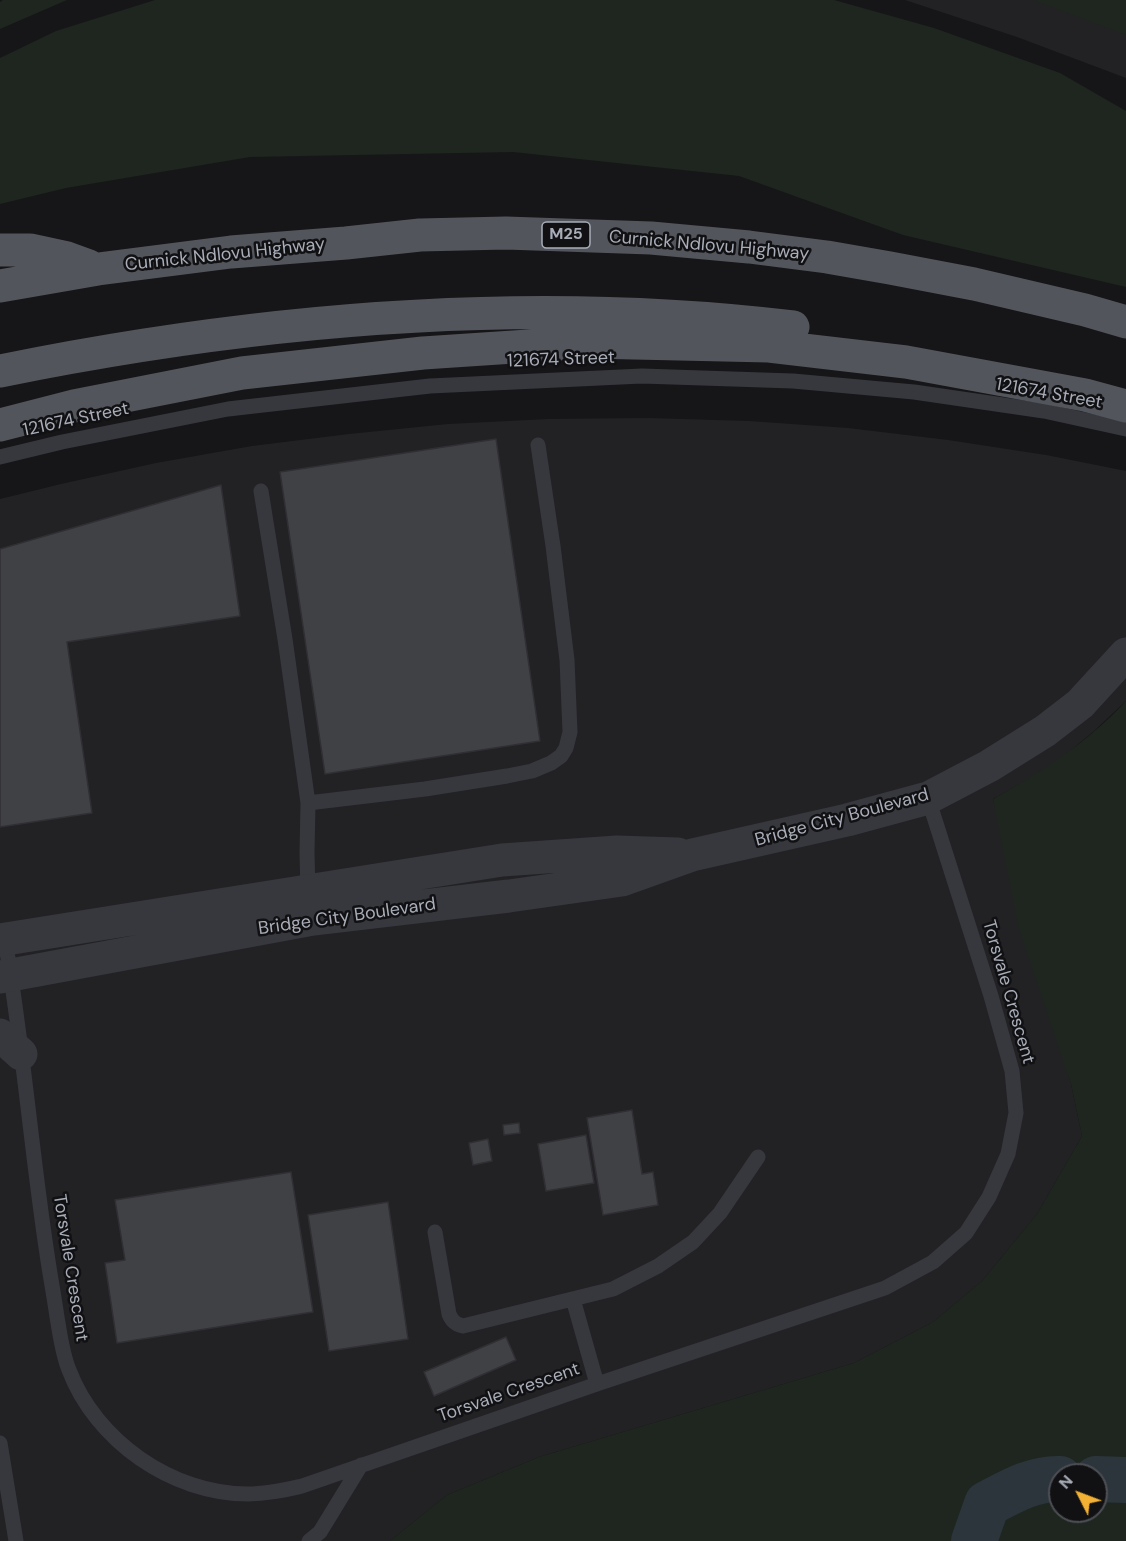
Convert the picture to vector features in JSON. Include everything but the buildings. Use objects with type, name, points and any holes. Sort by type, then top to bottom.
[{"type":"main road","name":"Curnick Ndlovu Highway","points":[[0,286],[98,269],[231,252],[420,236],[506,232],[651,238],[749,247],[890,268],[985,286],[1126,322]]},
{"type":"main road","points":[[0,250],[30,250],[67,258],[98,269]]},
{"type":"main road","points":[[0,371],[149,344],[276,327],[388,317],[549,312],[655,314],[773,324],[854,334],[1003,358],[1126,384]]},
{"type":"main road","points":[[0,425],[74,406],[242,373],[423,352],[589,342],[769,346],[906,362],[1085,395],[1126,406]]},
{"type":"street","name":"Bridge City Boulevard","points":[[2,940],[310,905],[509,896],[620,866],[692,855],[846,820],[928,798],[989,766],[1045,731],[1080,704],[1126,654]]},
{"type":"street","name":"Bridge City Boulevard","points":[[6,976],[310,905]]},
{"type":"lane","name":"121674 Street","points":[[0,457],[62,442],[240,408],[430,386],[642,376],[793,381],[914,392],[1044,411],[1126,429]]},
{"type":"lane","points":[[308,803],[425,789],[507,776],[532,771],[561,756],[566,748],[570,732],[567,660],[538,445]]},
{"type":"lane","points":[[261,491],[308,803],[307,853],[310,905]]},
{"type":"lane","name":"Torsvale Crescent","points":[[2,940],[10,1045],[37,1184],[60,1339],[68,1369],[92,1412],[121,1443],[138,1457],[176,1479],[200,1487],[247,1494],[272,1492],[302,1486],[885,1288],[933,1262],[966,1233],[989,1197],[1008,1154],[1016,1113],[1012,1071],[991,996],[928,798]]},
{"type":"lane","points":[[435,1232],[449,1314],[455,1324],[463,1326],[613,1289],[658,1266],[693,1242],[720,1214],[758,1157]]},
{"type":"lane","points":[[573,1299],[597,1384]]},
{"type":"lane","points":[[0,1443],[16,1538],[32,1541]]},
{"type":"lane","points":[[309,1541],[320,1532],[361,1465]]},
{"type":"shaded area","points":[[3,0],[67,0],[0,29],[0,2]]},
{"type":"shaded area","points":[[155,0],[834,0],[934,28],[1060,73],[1126,111],[1126,287],[903,235],[739,176],[513,152],[250,157],[66,188],[0,204],[0,58],[56,31]]},
{"type":"shaded area","points":[[905,0],[1126,0],[1126,78],[1017,37]]},
{"type":"shaded area","points":[[1033,0],[1126,0],[1126,35]]},
{"type":"shaded area","points":[[648,418],[749,421],[848,428],[1046,455],[1126,471],[1126,701],[1063,757],[993,799],[1071,1084],[1082,1136],[1037,1214],[982,1281],[933,1322],[854,1363],[539,1457],[447,1495],[390,1541],[0,1541],[0,499],[156,463],[252,446],[448,424],[548,419]]},
{"type":"shaded area","points":[[1126,701],[1126,1541],[390,1541],[447,1495],[539,1457],[854,1363],[933,1322],[982,1281],[1037,1214],[1082,1136],[1071,1084],[1019,929],[993,799],[1064,755],[1096,730]]},
{"type":"waterway","points":[[974,1541],[987,1504],[1031,1483],[1048,1479]]},
{"type":"waterway","points":[[1108,1479],[1126,1480]]}]
